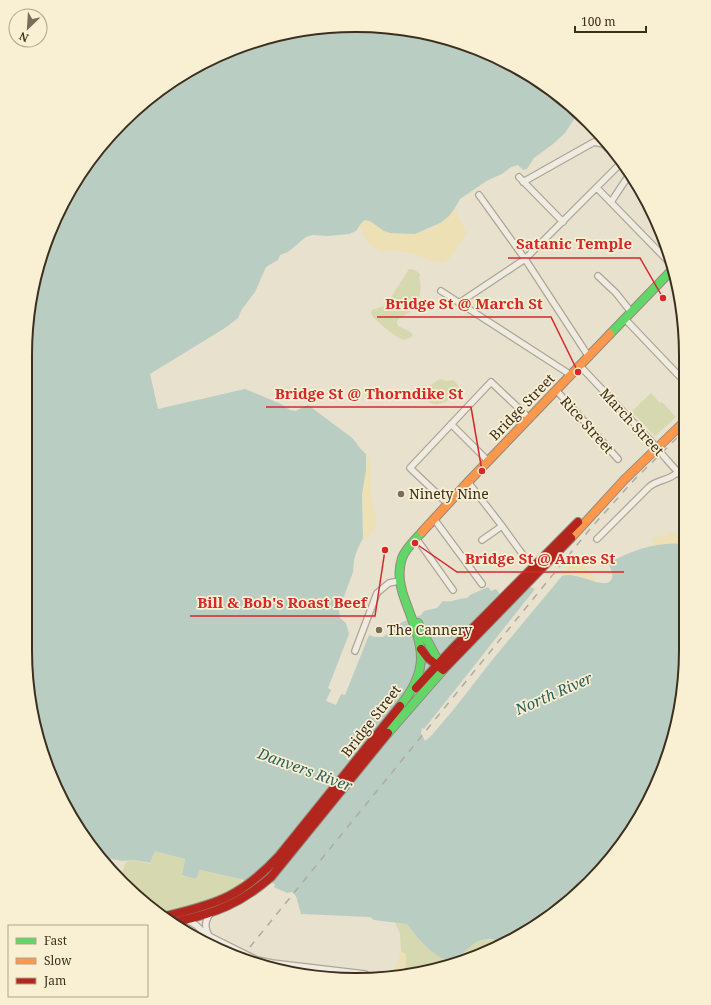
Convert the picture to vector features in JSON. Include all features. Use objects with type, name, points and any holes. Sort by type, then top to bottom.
[{"type":"main road","name":"Bridge Street","points":[[312,821],[408,696],[414,687],[419,674],[421,649],[410,612],[401,593],[399,581],[399,570],[402,556],[416,538],[468,482],[589,357],[668,272]]},
{"type":"main road","points":[[408,696],[440,666],[591,510],[679,427]]},
{"type":"main road","name":"Bridge Street","points":[[410,612],[419,624],[440,666]]},
{"type":"main road","name":"Bridge Street","points":[[421,649],[428,658],[440,666]]},
{"type":"main road","name":"Bridge Street","points":[[312,821],[406,712],[440,666]]},
{"type":"main road","points":[[171,915],[248,896],[278,871],[312,821]]},
{"type":"main road","points":[[181,921],[210,914],[232,901]]},
{"type":"street","points":[[523,182],[594,142],[600,143]]},
{"type":"street","points":[[459,303],[525,259],[617,167]]},
{"type":"street","points":[[519,177],[563,222]]},
{"type":"street","points":[[611,202],[626,179]]},
{"type":"street","points":[[597,188],[663,256]]},
{"type":"street","points":[[479,195],[525,259],[589,357]]},
{"type":"street","points":[[598,276],[616,293],[631,312]]},
{"type":"street","points":[[440,292],[571,375]]},
{"type":"street","points":[[625,319],[679,376]]},
{"type":"street","name":"March Street","points":[[580,366],[678,472]]},
{"type":"street","points":[[448,504],[410,468],[451,424],[491,382],[529,418]]},
{"type":"street","name":"Rice Street","points":[[556,390],[618,459]]},
{"type":"street","points":[[451,424],[488,461]]},
{"type":"street","points":[[597,539],[653,484],[670,478],[678,472]]},
{"type":"street","points":[[468,482],[526,559]]},
{"type":"street","points":[[434,519],[482,584]]},
{"type":"street","points":[[482,540],[502,526]]},
{"type":"street","points":[[416,538],[454,590]]},
{"type":"street","points":[[355,651],[377,593],[389,583],[399,581]]},
{"type":"street","points":[[209,937],[206,930],[206,922],[210,914]]},
{"type":"street","points":[[187,920],[196,925],[201,932],[231,948]]},
{"type":"green space","points":[[409,269],[415,270],[420,274],[419,278],[421,286],[418,300],[414,308],[397,322],[398,326],[409,331],[413,336],[403,340],[385,328],[373,317],[371,312],[372,310],[384,306],[388,302]]},
{"type":"green space","points":[[440,379],[447,381],[454,380],[461,389],[460,397],[437,404],[433,404],[428,401],[421,392],[423,388]]},
{"type":"green space","points":[[651,393],[676,417],[655,436],[635,415],[630,420],[627,416]]},
{"type":"green space","points":[[155,850],[185,859],[182,875],[196,879],[200,870],[242,880],[238,887],[221,897],[168,913],[142,893],[122,873],[126,862],[134,860],[150,864]]},
{"type":"green space","points":[[395,922],[407,924],[427,947],[446,960],[405,969],[406,955],[401,952],[400,934]]},
{"type":"green space","points":[[484,939],[497,941],[461,955],[470,946]]},
{"type":"sand","points":[[455,208],[467,233],[449,259],[442,263],[428,260],[415,254],[390,249],[383,252],[380,251],[364,237],[360,226],[362,222],[368,221],[380,229],[388,232],[410,234],[425,231],[438,224]]},
{"type":"sand","points":[[366,454],[369,456],[370,461],[371,496],[376,522],[372,533],[362,540],[364,531],[362,494],[367,459]]},
{"type":"sand","points":[[670,532],[679,534],[679,544],[653,546],[651,538],[664,536]]},
{"type":"sand","points":[[577,555],[582,555],[585,559],[588,569],[597,582],[573,574],[562,576],[571,560]]},
{"type":"sand","points":[[401,952],[406,954],[405,969],[394,970]]},
{"type":"water","points":[[356,32],[377,33],[419,38],[439,43],[459,49],[499,65],[535,87],[575,118],[565,133],[534,158],[527,169],[523,170],[518,165],[511,167],[502,174],[488,180],[460,199],[449,216],[440,223],[415,234],[390,233],[384,231],[370,221],[365,220],[356,231],[349,234],[328,236],[312,235],[306,237],[288,252],[280,255],[278,260],[266,267],[255,292],[242,309],[238,318],[225,328],[150,374],[158,409],[245,389],[281,404],[290,410],[295,411],[308,405],[351,437],[366,454],[366,470],[362,494],[363,538],[357,550],[353,572],[339,610],[340,618],[346,623],[349,634],[328,688],[331,690],[326,701],[336,705],[341,694],[345,695],[369,635],[383,637],[402,622],[421,615],[424,611],[437,608],[443,601],[467,598],[470,595],[488,587],[491,591],[496,589],[500,594],[530,587],[535,589],[424,729],[422,728],[421,733],[425,741],[454,709],[493,659],[562,576],[568,575],[598,582],[609,582],[612,578],[612,572],[609,563],[618,558],[636,550],[655,545],[679,543],[679,650],[676,692],[668,733],[662,753],[646,793],[624,829],[599,863],[569,893],[535,918],[499,940],[489,939],[477,942],[461,955],[447,960],[435,954],[428,948],[407,924],[374,920],[370,917],[301,914],[296,896],[292,892],[287,893],[274,887],[275,884],[244,880],[200,870],[196,879],[182,875],[185,859],[155,851],[150,863],[135,860],[122,861],[108,858],[75,811],[65,793],[49,753],[43,733],[38,713],[33,671],[33,334],[38,292],[43,272],[49,252],[65,212],[87,176],[112,142],[142,112],[194,75],[212,65],[252,49],[292,38],[313,35]]},
{"type":"railway","points":[[245,953],[590,529],[634,480],[679,436]]},
{"type":"traffic: fast","points":[[610,334],[668,274]]},
{"type":"traffic: fast","points":[[400,706],[417,679],[421,654],[416,630],[402,590],[400,580],[400,564],[406,551],[422,532]]},
{"type":"traffic: fast","points":[[388,733],[443,670],[418,623]]},
{"type":"traffic: slow","points":[[422,532],[610,334]]},
{"type":"traffic: slow","points":[[571,538],[624,480],[679,427]]},
{"type":"traffic: jam","points":[[416,688],[454,647],[578,522]]},
{"type":"traffic: jam","points":[[421,649],[428,658],[443,670],[571,538]]},
{"type":"traffic: jam","points":[[171,915],[200,907],[228,896],[253,881],[266,870],[279,856],[400,706]]},
{"type":"traffic: jam","points":[[180,921],[215,911],[238,901],[271,877],[388,733]]},
{"type":"place","name":"Satanic Temple","points":[[663,298]]},
{"type":"place","name":"Bridge St @ March St","points":[[578,372]]},
{"type":"place","name":"Bridge St @ Thorndike St","points":[[482,471]]},
{"type":"place","name":"Ninety Nine","points":[[401,494]]},
{"type":"place","name":"Bridge St @ Ames St","points":[[415,543]]},
{"type":"place","name":"Bill & Bob's Roast Beef","points":[[385,550]]},
{"type":"place","name":"The Cannery","points":[[379,630]]},
{"type":"water label","name":"North River","points":[[554,694]]},
{"type":"water label","name":"Danvers River","points":[[305,770]]}]
